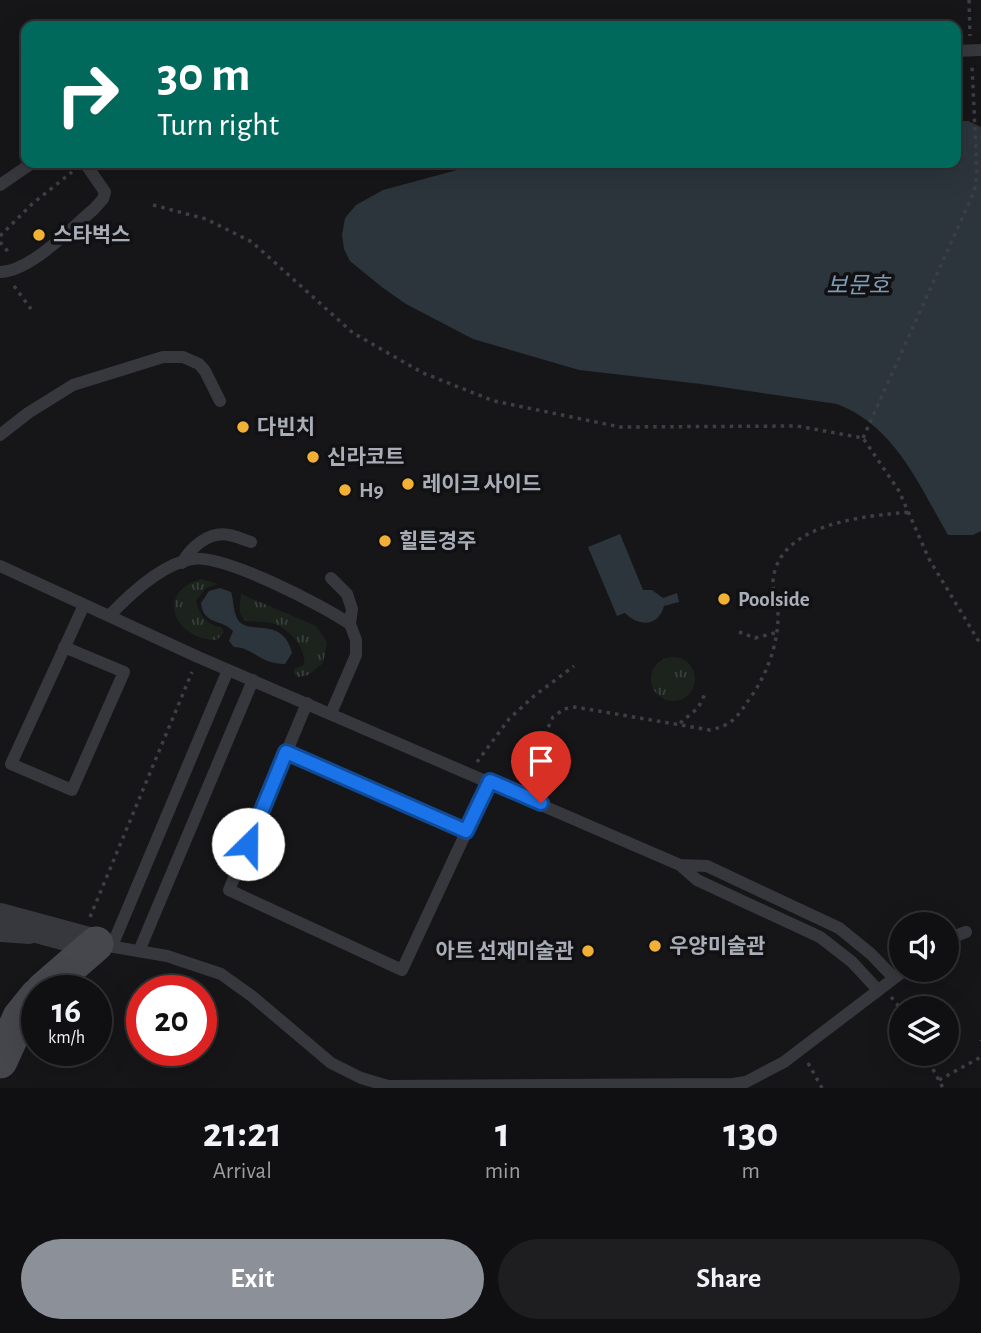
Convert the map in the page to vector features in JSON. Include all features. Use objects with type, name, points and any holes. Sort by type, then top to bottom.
[{"type":"main road","points":[[60,975],[96,943]]},
{"type":"main road","points":[[0,1061],[21,1016]]},
{"type":"street","points":[[0,918],[96,943]]},
{"type":"lane","points":[[961,51],[981,50]]},
{"type":"lane","points":[[0,185],[25,168]]},
{"type":"lane","points":[[0,272],[13,270],[32,260],[103,199],[105,191],[89,168]]},
{"type":"lane","points":[[0,435],[27,413],[73,385],[163,357],[183,357],[200,364],[220,401]]},
{"type":"lane","points":[[182,563],[190,550],[202,541],[216,536],[227,534],[251,542]]},
{"type":"lane","points":[[109,616],[137,587],[193,559],[218,561],[328,609],[349,624],[356,640],[356,655],[331,713]]},
{"type":"lane","points":[[1,569],[198,657],[680,864],[707,866],[839,928],[889,973]]},
{"type":"lane","points":[[331,579],[346,594],[352,609],[349,624]]},
{"type":"lane","points":[[64,647],[124,672],[72,790],[11,764],[64,647],[84,605]]},
{"type":"lane","points":[[96,943],[228,670]]},
{"type":"lane","points":[[139,951],[253,680]]},
{"type":"lane","points":[[307,703],[229,890],[402,970],[490,781]]},
{"type":"lane","points":[[286,752],[466,831]]},
{"type":"lane","points":[[680,864],[697,880],[820,937],[852,962],[878,990]]},
{"type":"lane","points":[[959,935],[967,932]]},
{"type":"lane","points":[[0,936],[96,943],[167,956],[221,974],[253,997],[331,1063],[361,1078],[388,1086],[746,1082],[767,1072],[801,1049],[889,982]]},
{"type":"path","points":[[863,438],[974,192],[977,174],[975,120]]},
{"type":"path","points":[[0,236],[32,204],[73,171]]},
{"type":"path","points":[[153,205],[206,219],[252,242],[353,333],[423,373],[494,401],[620,427],[797,426],[863,438],[899,491],[929,559],[981,645]]},
{"type":"path","points":[[0,242],[10,254]]},
{"type":"path","points":[[17,290],[31,309]]},
{"type":"path","points":[[517,793],[553,717],[564,709],[575,707],[710,730],[734,720],[757,690],[770,663],[778,614],[773,583],[777,562],[788,547],[812,532],[837,522],[910,512]]},
{"type":"path","points":[[739,632],[755,638],[775,633]]},
{"type":"path","points":[[96,943],[198,657]]},
{"type":"path","points":[[470,772],[509,719],[534,696],[575,666]]},
{"type":"path","points":[[678,724],[698,708],[706,692]]},
{"type":"path","points":[[801,1049],[821,1088]]},
{"type":"path","points":[[939,1080],[981,1056]]},
{"type":"path","points":[[931,1066],[943,1088]]},
{"type":"green space","points":[[201,579],[218,584],[206,588],[196,600],[204,618],[221,627],[224,632],[217,640],[190,633],[181,625],[176,615],[174,605],[177,595],[186,586]]},
{"type":"green space","points":[[241,594],[316,626],[327,642],[323,663],[308,675],[298,677],[294,674],[294,669],[304,665],[300,647],[286,631],[275,624],[246,621],[240,612]]},
{"type":"green space","points":[[673,657],[682,658],[689,663],[694,670],[694,688],[689,695],[682,700],[673,701],[664,700],[657,695],[652,688],[651,679],[652,670],[657,663],[664,658]]},
{"type":"water","name":"보문호","points":[[961,121],[981,127],[981,531],[973,535],[948,535],[915,477],[890,442],[857,414],[837,404],[579,370],[473,339],[406,304],[350,261],[344,249],[342,235],[345,218],[356,205],[383,190],[464,168],[961,168]]},
{"type":"water","points":[[620,534],[643,590],[652,590],[663,598],[677,593],[679,602],[664,606],[657,618],[648,623],[636,621],[625,613],[617,616],[588,547]]},
{"type":"water","points":[[220,588],[231,592],[236,617],[243,624],[274,630],[288,641],[292,653],[285,664],[269,661],[234,647],[229,641],[233,631],[205,615],[201,603],[209,591]]},
{"type":"place","name":"스타벅스","points":[[39,235]]},
{"type":"place","name":"다빈치","points":[[243,427]]},
{"type":"place","name":"신라코트","points":[[313,457]]},
{"type":"place","name":"레이크 사이드","points":[[408,484]]},
{"type":"place","name":"H9","points":[[345,490]]},
{"type":"place","name":"힐튼경주","points":[[385,541]]},
{"type":"place","name":"Poolside","points":[[724,599]]},
{"type":"place","name":"우양미술관","points":[[655,946]]},
{"type":"place","name":"아트 선재미술관","points":[[588,951]]},
{"type":"route","points":[[248,844],[286,752],[466,831],[490,781],[541,803]]}]
